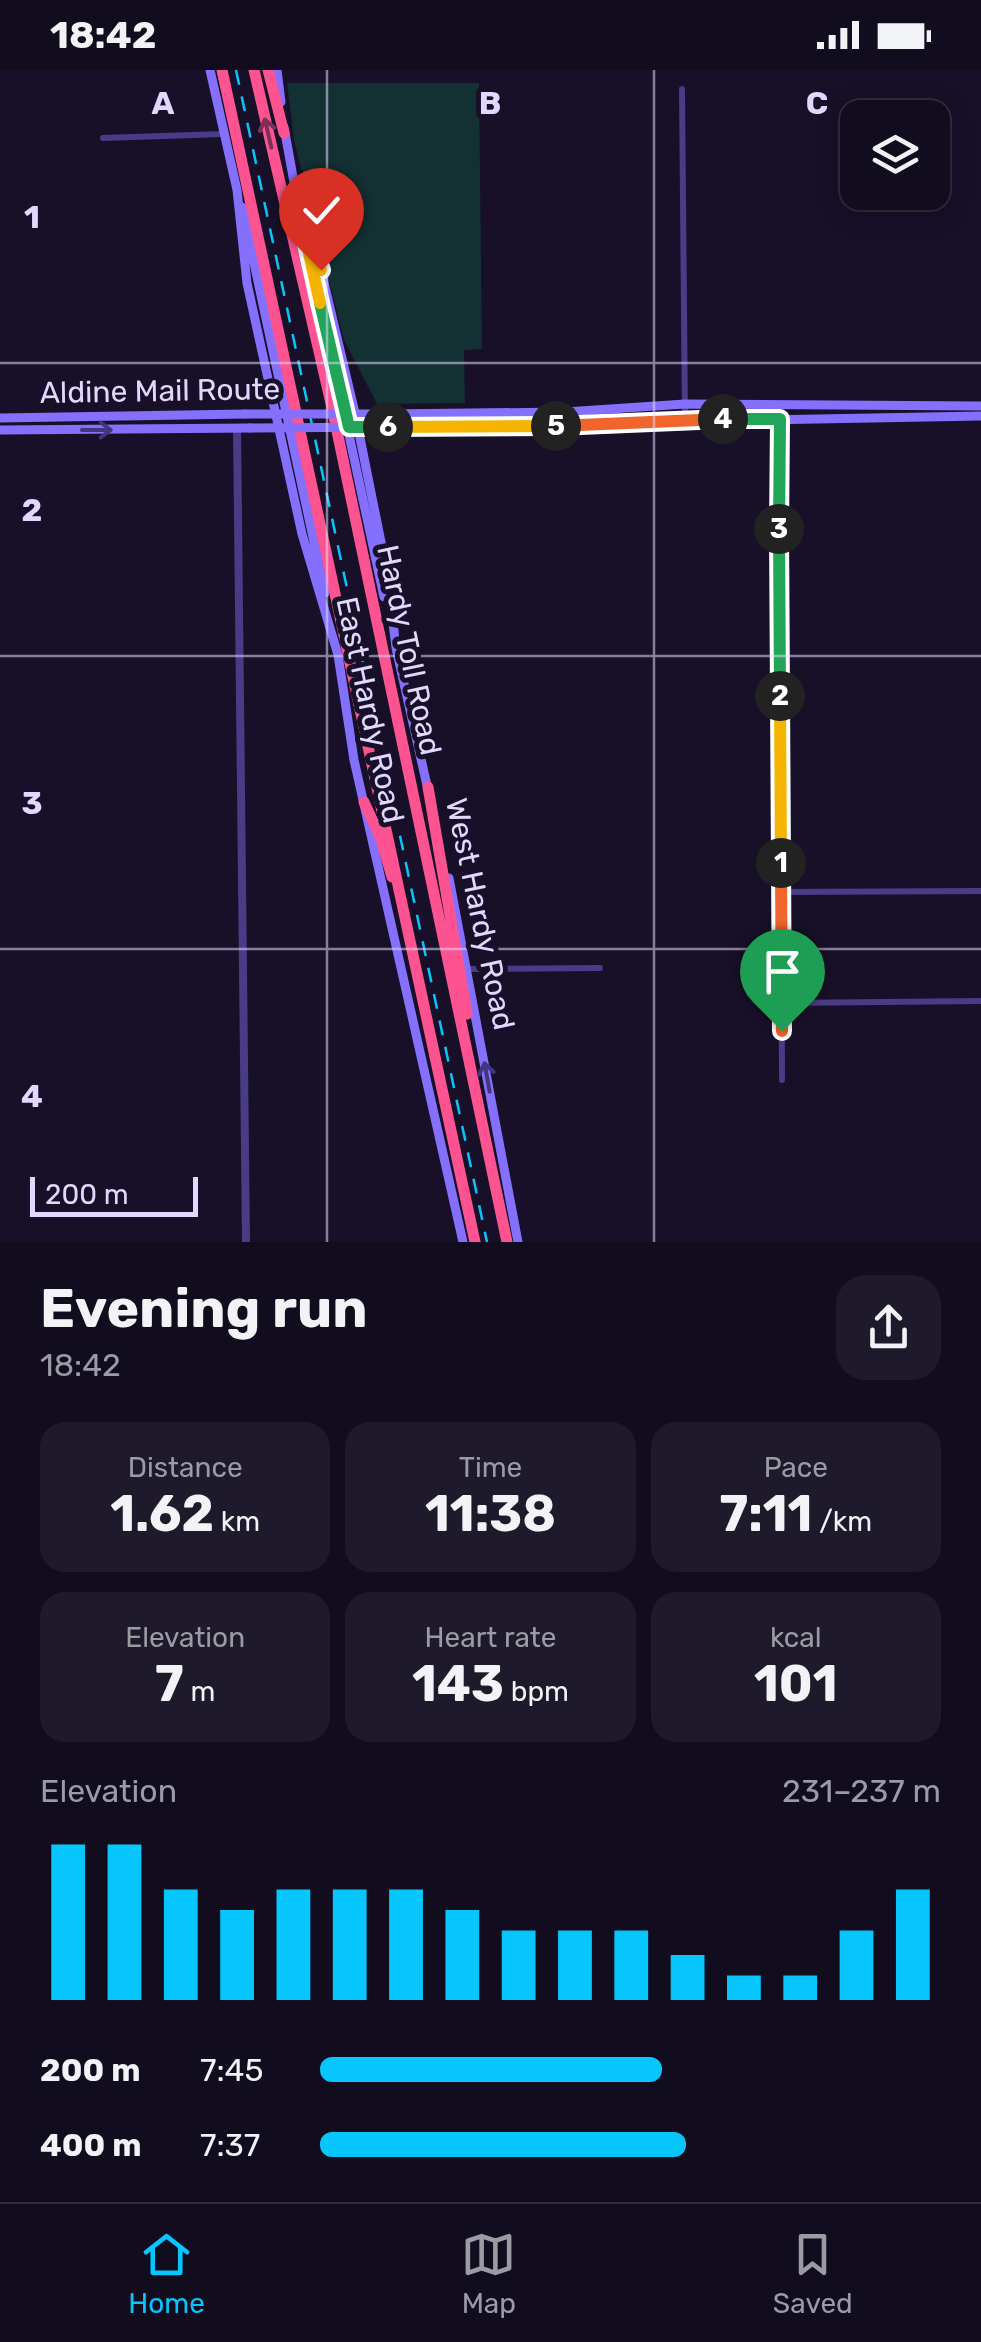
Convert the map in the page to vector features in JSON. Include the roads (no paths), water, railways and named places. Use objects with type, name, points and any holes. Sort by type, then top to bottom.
[{"type":"highway","name":"Hardy Toll Road","points":[[222,70],[429,1014],[475,1242]]},
{"type":"highway","name":"Hardy Toll Road","points":[[254,70],[337,431],[507,1242]]},
{"type":"highway","points":[[268,70],[284,133]]},
{"type":"highway","points":[[428,787],[467,1000],[468,1049]]},
{"type":"highway","points":[[364,802],[381,839],[393,882],[457,1161]]},
{"type":"main road","name":"East Hardy Road","points":[[210,70],[237,190],[247,283],[302,534],[338,655],[364,802],[463,1242]]},
{"type":"main road","name":"West Hardy Road","points":[[277,70],[297,199],[321,270],[355,413],[387,572],[396,648],[469,969],[518,1242]]},
{"type":"main road","points":[[237,190],[338,655]]},
{"type":"main road","points":[[297,199],[396,648]]},
{"type":"main road","name":"Aldine Mail Route","points":[[0,418],[476,413],[685,404],[818,405],[981,416]]},
{"type":"main road","points":[[818,405],[818,418]]},
{"type":"main road","name":"Aldine Mail Route","points":[[0,430],[479,427],[818,418],[981,406]]},
{"type":"main road","points":[[592,410],[594,424]]},
{"type":"main road","points":[[476,413],[479,427]]},
{"type":"main road","points":[[134,416],[134,430]]},
{"type":"main road","points":[[33,418],[33,430]]},
{"type":"street","points":[[682,88],[686,420]]},
{"type":"street","points":[[103,138],[224,134]]},
{"type":"street","points":[[779,405],[782,1080]]},
{"type":"street","points":[[237,428],[246,1242]]},
{"type":"street","points":[[781,892],[981,891]]},
{"type":"street","points":[[469,969],[600,968]]},
{"type":"street","points":[[782,1003],[981,1001]]},
{"type":"railway","points":[[236,70],[487,1242]]}]
